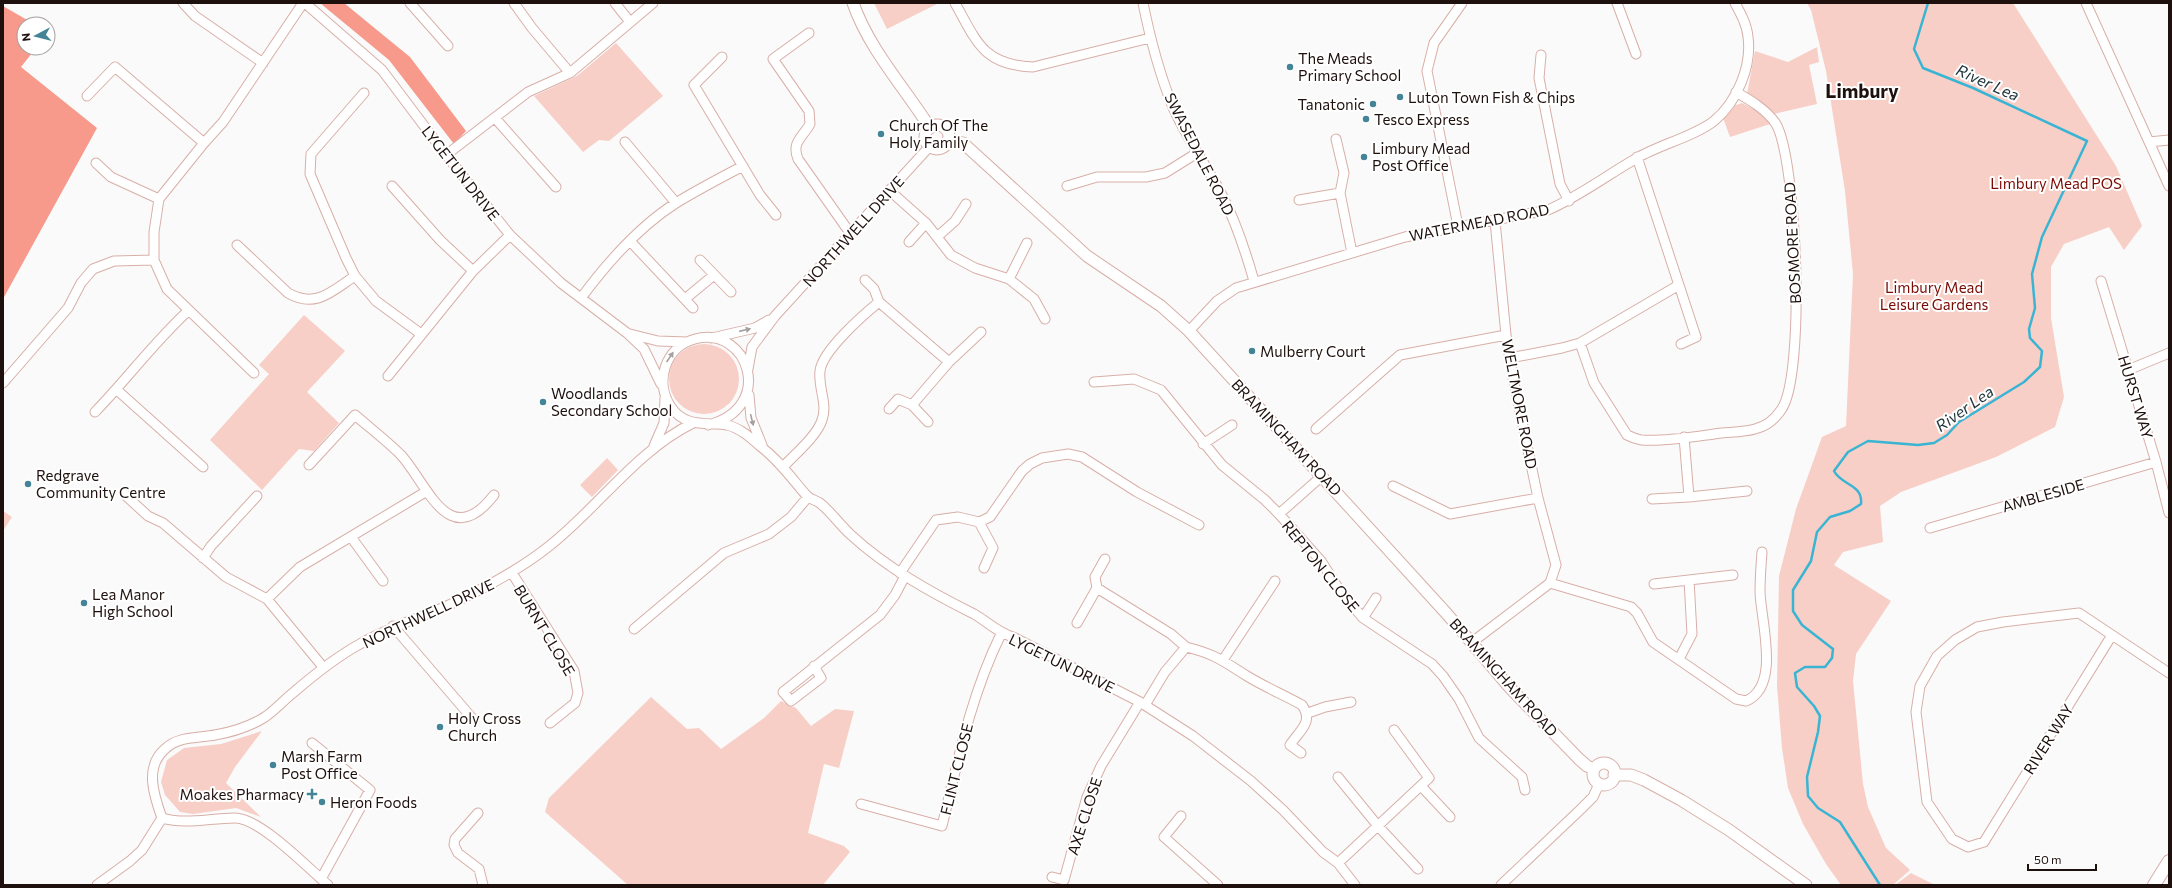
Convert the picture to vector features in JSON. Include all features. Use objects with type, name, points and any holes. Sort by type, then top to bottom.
[{"type":"main road","points":[[2154,885],[2169,861]]},
{"type":"street","points":[[183,3],[195,16],[263,63]]},
{"type":"street","points":[[254,374],[167,289],[154,260],[154,232],[160,199],[204,143],[223,122],[304,3]]},
{"type":"street","name":"LYGETUN DRIVE","points":[[304,3],[382,70],[446,155],[510,235],[551,274],[627,333],[644,349],[672,409],[693,423],[728,425],[740,430],[764,449],[808,497],[820,502],[851,535],[903,574],[939,596],[989,622],[1001,634],[1013,637],[1142,704],[1193,736],[1251,781],[1290,817],[1328,857],[1338,863],[1355,885]]},
{"type":"street","points":[[409,3],[448,46]]},
{"type":"street","points":[[514,3],[532,28],[570,73]]},
{"type":"street","points":[[615,3],[630,22]]},
{"type":"street","points":[[446,155],[528,92],[570,73],[653,3]]},
{"type":"street","points":[[853,3],[859,21],[884,62],[930,128]]},
{"type":"street","points":[[955,3],[978,44],[996,59],[1014,66],[1033,67],[1150,38]]},
{"type":"street","name":"SWASEDALE ROAD","points":[[1142,3],[1150,38],[1172,105],[1229,209],[1245,249],[1254,282]]},
{"type":"street","points":[[1458,226],[1427,71],[1434,43],[1462,3]]},
{"type":"street","points":[[1617,3],[1636,54]]},
{"type":"street","name":"WATERMEAD ROAD","points":[[1189,331],[1217,301],[1236,288],[1405,237],[1548,210],[1569,201],[1637,157],[1714,121],[1727,106],[1736,92],[1748,62],[1749,48],[1744,22],[1735,3]]},
{"type":"street","points":[[2086,3],[2169,186]]},
{"type":"street","points":[[809,33],[773,59],[809,111],[810,124],[798,139],[795,146],[798,159],[850,233]]},
{"type":"street","points":[[1541,55],[1539,78],[1543,101],[1560,184],[1569,201]]},
{"type":"street","points":[[722,57],[694,85],[760,195],[776,215]]},
{"type":"street","points":[[87,96],[115,68],[204,143]]},
{"type":"street","points":[[364,92],[317,144],[311,154],[309,163],[313,181],[355,276],[376,301],[421,334]]},
{"type":"street","name":"BOSMORE ROAD","points":[[1580,343],[1594,382],[1627,435],[1641,440],[1755,429],[1770,423],[1782,408],[1791,378],[1797,289],[1794,225],[1786,160],[1782,138],[1776,124],[1762,109],[1736,92]]},
{"type":"street","points":[[495,118],[556,187]]},
{"type":"street","points":[[937,125],[944,127],[948,133],[948,140],[941,148],[930,146],[926,137],[930,128],[937,125]]},
{"type":"street","points":[[1336,139],[1344,173],[1340,193],[1352,253]]},
{"type":"street","name":"BRAMINGHAM ROAD","points":[[948,140],[962,144],[1087,256],[1160,306],[1189,331],[1322,476],[1471,642],[1511,689],[1587,766],[1594,769]]},
{"type":"street","points":[[2149,142],[2169,140]]},
{"type":"street","points":[[624,142],[676,203]]},
{"type":"street","name":"NORTHWELL DRIVE","points":[[776,316],[930,146]]},
{"type":"street","points":[[1067,186],[1097,177],[1146,177],[1165,173],[1197,153]]},
{"type":"street","points":[[1637,157],[1696,337],[1681,344]]},
{"type":"street","points":[[96,163],[111,177],[160,199]]},
{"type":"street","points":[[581,298],[613,258],[659,215],[676,203],[743,166]]},
{"type":"street","points":[[392,186],[440,240],[473,271]]},
{"type":"street","points":[[889,190],[926,223],[951,255],[975,268],[1009,279],[1034,299],[1045,319]]},
{"type":"street","points":[[1299,200],[1340,193]]},
{"type":"street","points":[[937,236],[955,220],[966,204]]},
{"type":"street","name":"WELTMORE ROAD","points":[[1495,221],[1506,335],[1510,358],[1538,498],[1556,565],[1550,584]]},
{"type":"street","points":[[909,242],[926,223]]},
{"type":"street","points":[[388,376],[473,271],[510,235]]},
{"type":"street","points":[[630,241],[693,308]]},
{"type":"street","points":[[1009,279],[1027,244]]},
{"type":"street","points":[[237,245],[288,293],[298,298],[307,300],[319,298],[355,276]]},
{"type":"street","points":[[3,383],[68,308],[81,283],[93,269],[114,261],[154,260]]},
{"type":"street","points":[[700,260],[731,292]]},
{"type":"street","points":[[686,299],[714,275]]},
{"type":"street","points":[[865,280],[874,290],[879,302],[949,362]]},
{"type":"street","name":"HURST WAY","points":[[2101,281],[2156,462],[2169,513]]},
{"type":"street","points":[[1510,358],[1580,343],[1679,285]]},
{"type":"street","points":[[782,467],[819,428],[823,420],[824,410],[820,371],[826,356],[860,317],[879,302]]},
{"type":"street","points":[[95,412],[117,390],[173,325],[189,310]]},
{"type":"street","points":[[712,338],[755,328],[776,316]]},
{"type":"street","points":[[748,370],[752,347],[776,316]]},
{"type":"street","points":[[912,405],[949,362],[981,332]]},
{"type":"street","points":[[627,333],[658,340],[687,342]]},
{"type":"street","points":[[1316,429],[1400,355],[1506,335]]},
{"type":"street","name":"LYGETUN DRIVE","points":[[663,387],[663,374],[667,360],[676,349],[687,342],[704,338],[712,338],[724,342],[735,349],[743,359],[748,370],[751,418],[764,449]]},
{"type":"street","points":[[2128,370],[2169,353]]},
{"type":"street","name":"REPTON CLOSE","points":[[1094,382],[1134,379],[1161,390],[1203,444],[1222,465],[1265,500],[1321,561],[1340,591],[1363,618],[1432,664],[1443,676],[1459,699],[1479,738],[1522,777],[1525,790]]},
{"type":"street","name":"LYGETUN DRIVE","points":[[708,425],[723,421],[735,413],[744,402],[749,388]]},
{"type":"street","points":[[117,390],[203,467]]},
{"type":"street","name":"NORTHWELL DRIVE","points":[[651,451],[664,423],[666,398]]},
{"type":"street","points":[[889,408],[898,399],[912,405],[928,422]]},
{"type":"street","points":[[309,465],[355,415],[400,454],[414,471],[439,509],[449,515],[459,517],[476,514],[484,509],[494,495]]},
{"type":"street","name":"NORTHWELL DRIVE","points":[[162,818],[153,791],[152,773],[158,757],[165,748],[178,741],[234,732],[253,724],[269,714],[324,668],[358,645],[393,626],[450,604],[512,573],[549,546],[651,451],[676,432],[693,423]]},
{"type":"street","points":[[1203,444],[1232,425]]},
{"type":"street","points":[[1684,437],[1689,497]]},
{"type":"street","points":[[814,666],[880,615],[892,600],[903,574],[936,520],[945,517],[958,517],[979,522],[990,516],[1022,471],[1030,464],[1042,458],[1068,454],[1082,457],[1137,492],[1199,525]]},
{"type":"street","name":"AMBLESIDE","points":[[1930,528],[2156,462]]},
{"type":"street","name":"REPTON CLOSE","points":[[1279,514],[1322,476]]},
{"type":"street","points":[[1393,486],[1450,514],[1538,498]]},
{"type":"street","points":[[267,599],[300,567],[427,491]]},
{"type":"street","points":[[1652,499],[1747,491]]},
{"type":"street","points":[[124,494],[148,516],[163,523],[226,577],[267,599],[324,668]]},
{"type":"street","points":[[203,558],[257,496]]},
{"type":"street","points":[[634,629],[724,553],[769,534],[791,517],[808,497]]},
{"type":"street","points":[[979,522],[993,548],[984,568]]},
{"type":"street","points":[[351,537],[383,582]]},
{"type":"street","points":[[1471,642],[1550,584],[1631,607],[1637,613],[1650,639],[1740,701],[1753,698],[1759,692],[1766,674],[1760,592],[1762,552]]},
{"type":"street","points":[[1077,623],[1097,588],[1095,577],[1105,559]]},
{"type":"street","name":"BURNT CLOSE","points":[[512,573],[574,671],[578,692],[575,703],[550,723]]},
{"type":"street","points":[[1654,584],[1732,575]]},
{"type":"street","points":[[1678,659],[1692,634],[1689,580]]},
{"type":"street","points":[[1223,660],[1275,581]]},
{"type":"street","points":[[1097,588],[1171,634],[1186,647],[1203,651],[1223,660],[1248,676],[1302,705],[1308,713],[1308,719],[1290,745],[1301,753]]},
{"type":"street","name":"REPTON CLOSE","points":[[1363,618],[1376,598]]},
{"type":"street","name":"RIVER WAY","points":[[2079,613],[2112,636],[1984,842],[1968,847],[1952,839],[1927,802],[1916,712],[1920,686],[1937,656],[1956,640],[1977,627],[2010,621],[2079,613]]},
{"type":"street","points":[[393,626],[472,718]]},
{"type":"street","name":"FLINT CLOSE","points":[[861,804],[942,826],[971,707],[986,664],[1001,634]]},
{"type":"street","points":[[2112,636],[2169,673]]},
{"type":"street","points":[[1142,704],[1165,672],[1186,647]]},
{"type":"street","points":[[1308,713],[1325,707],[1351,702]]},
{"type":"street","name":"AXE CLOSE","points":[[1052,877],[1064,880],[1087,797],[1101,766],[1142,704]]},
{"type":"street","points":[[1338,863],[1429,778],[1394,730]]},
{"type":"street","points":[[97,885],[130,861],[142,850],[162,818],[183,822],[236,818],[251,822],[265,830],[324,882],[370,790],[312,743]]},
{"type":"street","points":[[1600,764],[1607,764],[1612,768],[1614,775],[1609,784],[1598,784],[1594,779],[1594,769],[1600,764]]},
{"type":"street","points":[[1614,775],[1631,775],[1644,780],[1681,800],[1729,830],[1806,885]]},
{"type":"street","points":[[1338,776],[1378,826],[1418,868]]},
{"type":"street","points":[[1501,885],[1581,809],[1592,797],[1598,784]]},
{"type":"street","points":[[1421,786],[1450,817]]},
{"type":"street","points":[[478,813],[455,839],[454,845],[458,853],[478,869],[482,885]]},
{"type":"street","points":[[1181,816],[1164,837],[1218,885]]},
{"type":"green space","points":[[874,3],[939,3],[887,29]]},
{"type":"green space","points":[[1807,3],[2013,3],[2116,166],[2142,226],[2124,250],[2109,227],[2064,244],[2051,267],[2051,318],[2064,397],[2055,427],[1996,457],[1901,492],[1880,506],[1883,542],[1843,552],[1834,565],[1891,601],[1856,654],[1853,681],[1863,784],[1868,807],[1886,848],[1910,870],[1893,885],[1841,885],[1826,864],[1803,824],[1788,788],[1782,748],[1777,686],[1779,576],[1796,509],[1822,437],[1846,426],[1853,274],[1845,191],[1826,71],[1811,10]]},
{"type":"green space","points":[[616,43],[663,96],[609,141],[599,140],[583,152],[534,96],[577,76]]},
{"type":"green space","points":[[1817,47],[1819,62],[1809,65],[1817,104],[1774,114],[1747,94],[1755,51],[1788,62]]},
{"type":"green space","points":[[1742,103],[1759,112],[1770,124],[1730,137],[1723,118],[1733,106]]},
{"type":"green space","points":[[304,315],[345,351],[307,392],[339,423],[314,451],[299,449],[262,490],[210,440],[269,374],[259,365]]},
{"type":"green space","points":[[697,344],[711,344],[724,350],[733,359],[739,372],[737,392],[729,404],[711,414],[697,414],[684,408],[675,399],[669,386],[669,372],[675,359],[684,350]]},
{"type":"green space","points":[[607,458],[618,470],[592,497],[580,485]]},
{"type":"green space","points":[[3,511],[12,517],[3,531]]},
{"type":"green space","points":[[651,697],[687,729],[699,728],[721,749],[764,718],[781,701],[796,708],[811,726],[835,709],[854,711],[839,768],[824,764],[808,833],[844,846],[850,852],[823,885],[628,885],[545,812],[549,798]]},
{"type":"green space","points":[[262,731],[235,767],[226,783],[261,817],[236,808],[193,814],[180,812],[165,795],[161,782],[167,760],[184,748],[221,744]]},
{"type":"green space","points":[[1911,873],[1935,885],[1895,885]]},
{"type":"shaded area","points":[[320,3],[344,3],[410,57],[466,131],[454,144],[389,60]]},
{"type":"shaded area","points":[[3,6],[20,16],[16,16],[16,56],[30,56],[21,67],[97,128],[3,299]]},
{"type":"waterway","name":"River Lea","points":[[1880,885],[1840,822],[1818,808],[1808,796],[1807,777],[1818,732],[1820,716],[1814,706],[1797,687],[1795,673],[1805,667],[1825,667],[1832,658],[1833,649],[1802,625],[1793,611],[1793,590],[1811,561],[1817,532],[1830,517],[1850,511],[1861,504],[1861,497],[1859,493],[1842,480],[1834,471],[1848,452],[1868,441],[1918,445],[1934,443],[1947,435],[1959,422],[2024,382],[2040,367],[2042,351],[2030,338],[2029,329],[2035,308],[2032,274],[2042,237],[2087,141],[1973,88],[1923,68],[1914,49],[1928,3]]},
{"type":"place","name":"The Meads Primary School","points":[[1290,67]]},
{"type":"place","name":"Luton Town Fish & Chips","points":[[1400,97]]},
{"type":"place","name":"Tanatonic","points":[[1373,104]]},
{"type":"place","name":"Tesco Express","points":[[1366,119]]},
{"type":"place","name":"Church Of The Holy Family","points":[[881,134]]},
{"type":"place","name":"Limbury Mead Post Office","points":[[1364,157]]},
{"type":"place","name":"Mulberry Court","points":[[1252,351]]},
{"type":"place","name":"Woodlands Secondary School","points":[[543,402]]},
{"type":"place","name":"Redgrave Community Centre","points":[[28,484]]},
{"type":"place","name":"Lea Manor High School","points":[[84,603]]},
{"type":"place","name":"Holy Cross Church","points":[[440,727]]},
{"type":"place","name":"Marsh Farm Post Office","points":[[273,765]]},
{"type":"place","name":"Moakes Pharmacy","points":[[312,794]]},
{"type":"place","name":"Heron Foods","points":[[322,802]]},
{"type":"district","name":"Limbury","points":[[1862,90]]},
{"type":"park label","name":"Limbury Mead POS","points":[[2056,183]]},
{"type":"park label","name":"Limbury Mead Leisure Gardens","points":[[1934,296]]}]
